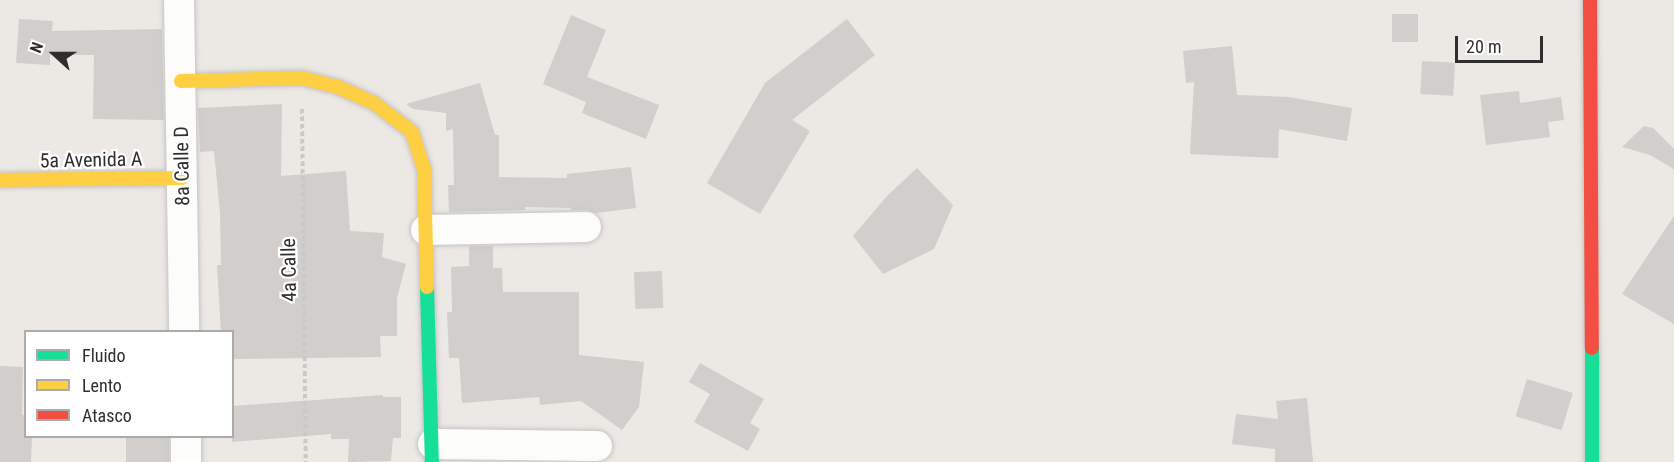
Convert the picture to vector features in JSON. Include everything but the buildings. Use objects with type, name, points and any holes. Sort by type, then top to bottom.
[{"type":"street","name":"8a Calle D","points":[[179,0],[184,330]]},
{"type":"street","points":[[1590,0],[1592,462]]},
{"type":"street","points":[[182,81],[302,78],[338,87],[374,103],[412,132],[424,168],[432,453],[597,446]]},
{"type":"street","name":"5a Avenida A","points":[[0,180],[182,178]]},
{"type":"street","points":[[426,230],[586,227]]},
{"type":"street","points":[[186,438],[186,462]]},
{"type":"path","name":"4a Calle","points":[[302,78],[306,462]]},
{"type":"traffic: fast","points":[[427,287],[432,462]]},
{"type":"traffic: fast","points":[[1592,348],[1592,462]]},
{"type":"traffic: slow","points":[[181,81],[302,78],[338,87],[374,103],[412,132],[424,168],[427,287]]},
{"type":"traffic: slow","points":[[0,180],[182,178]]},
{"type":"traffic: jam","points":[[1590,0],[1592,348]]}]
